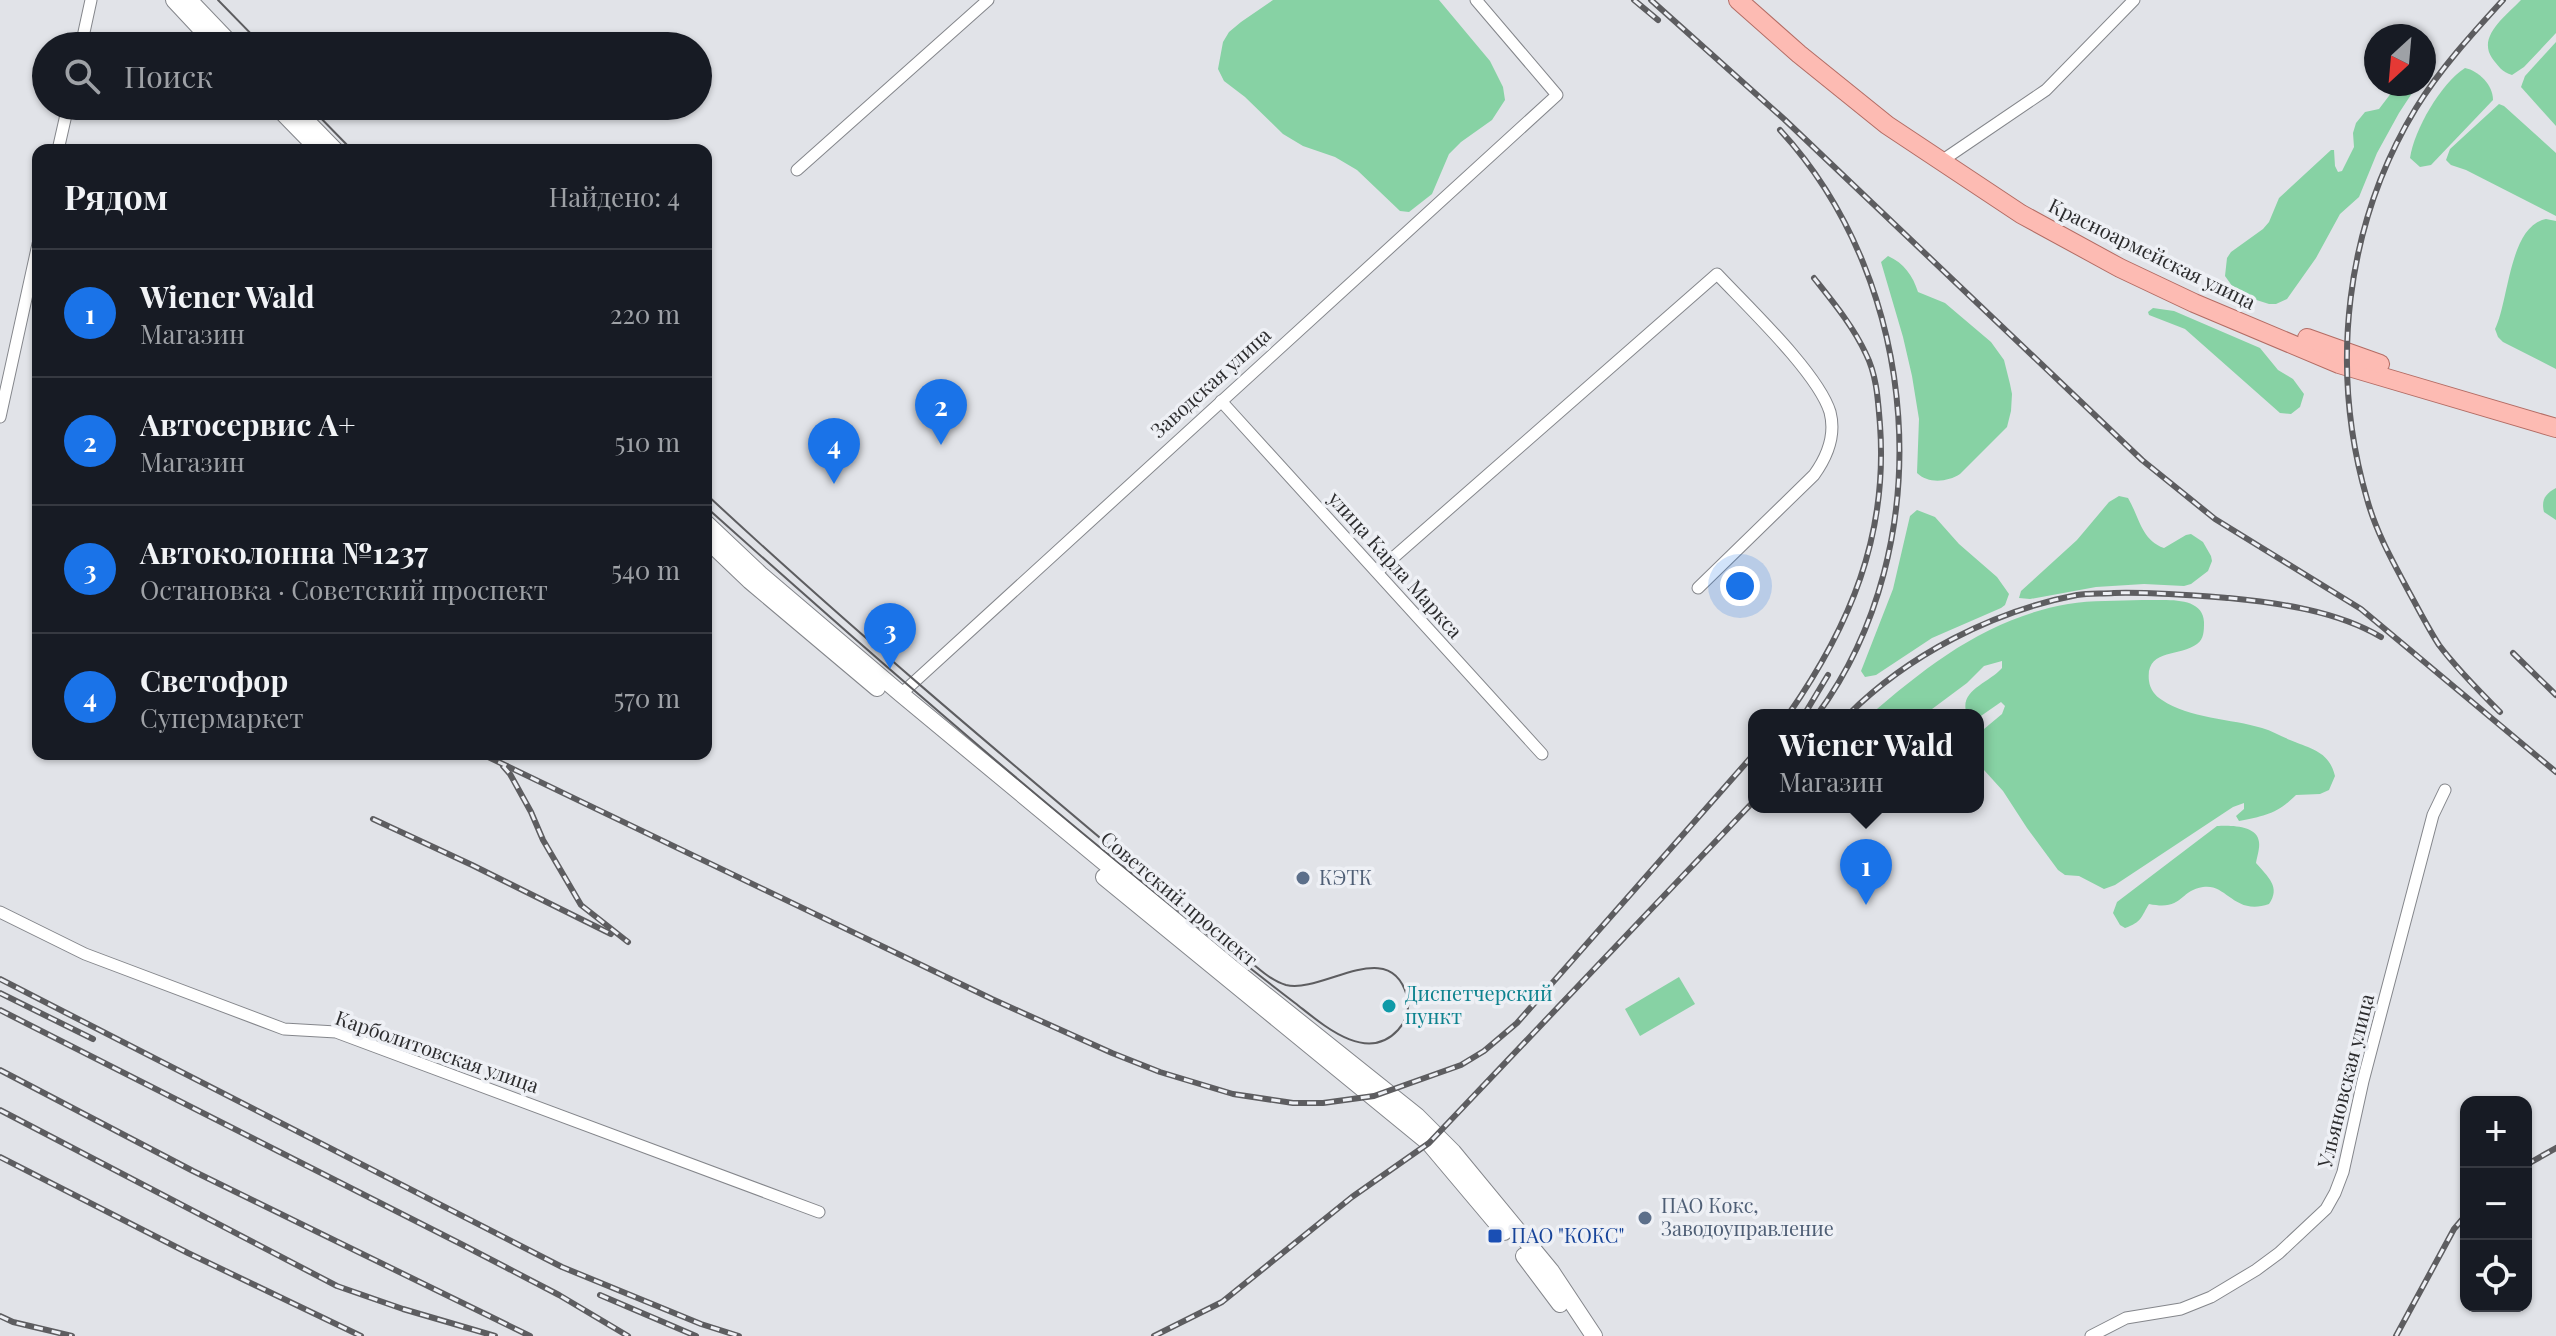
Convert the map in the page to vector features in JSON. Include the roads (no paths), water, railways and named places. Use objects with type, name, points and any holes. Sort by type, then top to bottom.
[{"type":"main road","points":[[174,0],[204,32]]},
{"type":"main road","points":[[189,0],[220,32]]},
{"type":"main road","name":"Красноармейская улица","points":[[1738,0],[1842,90],[2053,233],[2194,303],[2339,364],[2556,428]]},
{"type":"main road","name":"Красноармейская улица","points":[[1756,0],[1945,159],[2080,235],[2289,332],[2387,367],[2556,415]]},
{"type":"main road","points":[[290,120],[313,144]]},
{"type":"main road","points":[[306,120],[329,144]]},
{"type":"main road","name":"Советский проспект","points":[[712,529],[898,698],[1225,978],[1429,1143],[1531,1263],[1581,1336]]},
{"type":"main road","name":"Советский проспект","points":[[712,545],[750,581],[1438,1135],[1551,1271],[1594,1336]]},
{"type":"street","points":[[84,32],[90,0]]},
{"type":"street","points":[[797,170],[988,0]]},
{"type":"street","name":"Заводская улица","points":[[898,698],[1557,95],[1476,0]]},
{"type":"street","points":[[1945,159],[2046,90],[2134,0]]},
{"type":"street","points":[[59,144],[65,120]]},
{"type":"street","points":[[0,417],[32,271]]},
{"type":"street","points":[[1378,571],[1717,274],[1805,370],[1830,414],[1831,438],[1827,453],[1814,475],[1698,588]]},
{"type":"street","name":"улица Карла Маркса","points":[[1221,401],[1542,754]]},
{"type":"street","name":"Ульяновская улица","points":[[2091,1336],[2126,1318],[2181,1309],[2211,1297],[2279,1253],[2326,1209],[2343,1172],[2363,1081],[2433,815],[2445,790]]},
{"type":"street","name":"Карболитовская улица","points":[[0,912],[85,954],[284,1029],[336,1032],[819,1212]]},
{"type":"tram line","points":[[218,0],[249,32]]},
{"type":"tram line","points":[[323,120],[346,144]]},
{"type":"tram line","points":[[712,500],[925,689],[1262,972],[1286,985],[1301,986],[1371,968],[1386,970],[1398,978],[1408,1005],[1407,1014],[1398,1030],[1385,1040],[1358,1042],[1318,1021],[1219,944],[996,760],[712,512]]},
{"type":"railway","points":[[1634,0],[1658,20]]},
{"type":"railway","points":[[1651,0],[1784,119],[2142,460],[2215,519],[2361,609],[2556,772]]},
{"type":"railway","points":[[2500,712],[2439,645],[2380,535],[2367,499],[2355,449],[2347,349],[2359,249],[2373,200],[2392,153],[2435,79],[2503,0]]},
{"type":"railway","points":[[1780,130],[1827,192],[1863,262],[1887,338],[1898,416],[1897,496],[1884,573],[1857,647],[1821,709]]},
{"type":"railway","points":[[1792,709],[1830,648],[1860,578],[1878,505],[1881,466],[1878,398],[1870,362],[1849,324],[1814,278]]},
{"type":"railway","points":[[1855,709],[1897,673],[1954,638],[2014,612],[2077,595],[2157,593],[2268,603],[2327,615],[2381,637]]},
{"type":"railway","points":[[2513,653],[2556,695]]},
{"type":"railway","points":[[1808,709],[1828,675]]},
{"type":"railway","points":[[494,760],[992,999],[1112,1053],[1160,1072],[1233,1094],[1293,1103],[1323,1103],[1374,1096],[1461,1065],[1484,1051],[1517,1023],[1748,761]]},
{"type":"railway","points":[[503,766],[581,905],[628,942]]},
{"type":"railway","points":[[1154,1336],[1222,1302],[1352,1197],[1429,1143],[1748,807]]},
{"type":"railway","points":[[373,819],[611,934]]},
{"type":"railway","points":[[0,979],[562,1267],[701,1324],[739,1336]]},
{"type":"railway","points":[[0,993],[93,1039]]},
{"type":"railway","points":[[0,1010],[461,1244],[559,1295],[628,1336]]},
{"type":"railway","points":[[0,1070],[193,1171],[530,1336]]},
{"type":"railway","points":[[0,1110],[337,1286],[495,1336]]},
{"type":"railway","points":[[2532,1162],[2556,1148]]},
{"type":"railway","points":[[0,1157],[188,1253],[361,1336]]},
{"type":"railway","points":[[2396,1336],[2460,1222]]},
{"type":"railway","points":[[600,1295],[696,1336]]},
{"type":"railway","points":[[0,1316],[72,1336]]},
{"type":"place","name":"Автосервис А+","points":[[941,445]]},
{"type":"place","name":"Светофор","points":[[834,484]]},
{"type":"place","name":"Автоколонна №1237","points":[[890,669]]},
{"type":"place","name":"КЭТК","points":[[1303,878]]},
{"type":"place","name":"Wiener Wald","points":[[1866,905]]},
{"type":"place","name":"Диспетчерский пункт","points":[[1389,1006]]},
{"type":"place","name":"ПАО Кокс, Заводоуправление","points":[[1645,1218]]},
{"type":"place","name":"ПАО \"КОКС\"","points":[[1495,1236]]}]
